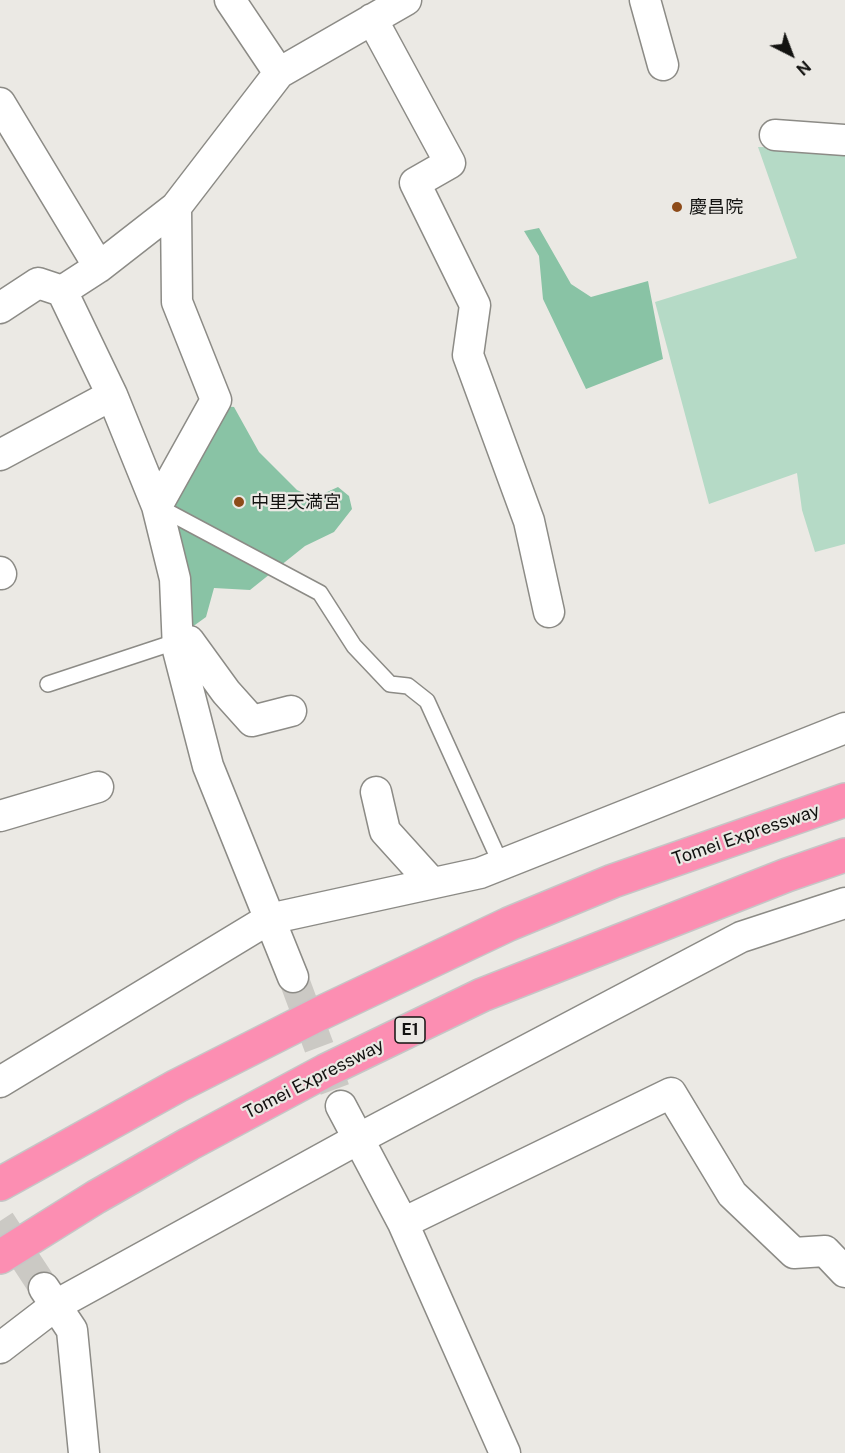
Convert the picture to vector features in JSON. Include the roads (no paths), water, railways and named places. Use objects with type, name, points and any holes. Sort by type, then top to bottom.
[{"type":"highway","name":"Tomei Expressway","points":[[0,1184],[197,1076],[319,1014],[509,924],[613,881],[845,800]]},
{"type":"highway","name":"Tomei Expressway","points":[[0,1257],[96,1197],[326,1071],[482,995],[787,875],[845,855]]},
{"type":"street","points":[[230,0],[279,73]]},
{"type":"street","points":[[62,291],[99,267],[176,207],[279,73],[406,0]]},
{"type":"street","points":[[645,0],[663,65]]},
{"type":"street","points":[[372,19],[450,163],[415,183],[476,305],[468,355],[529,521],[549,612]]},
{"type":"street","points":[[0,102],[99,267]]},
{"type":"street","points":[[775,135],[845,140]]},
{"type":"street","points":[[157,506],[216,400],[177,302],[176,207]]},
{"type":"street","points":[[0,308],[38,283],[62,291],[112,395],[157,506],[175,579],[178,640],[208,766],[242,845],[293,977]]},
{"type":"street","points":[[0,456],[112,395]]},
{"type":"street","points":[[178,640],[189,641],[226,692],[252,721],[291,711]]},
{"type":"street","points":[[0,1080],[269,919],[480,873],[845,728]]},
{"type":"street","points":[[0,816],[98,787]]},
{"type":"street","points":[[376,792],[385,831],[432,883]]},
{"type":"street","points":[[0,1348],[50,1297],[358,1139],[741,937],[845,903]]},
{"type":"street","points":[[403,1223],[671,1093],[732,1194],[794,1253],[825,1251],[840,1263],[845,1272]]},
{"type":"street","points":[[341,1106],[403,1223],[505,1453]]},
{"type":"street","points":[[50,1297],[72,1330],[84,1453]]},
{"type":"lane","points":[[157,506],[320,593],[354,646],[390,684],[408,686],[427,701],[501,864]]},
{"type":"lane","points":[[48,684],[178,640]]},
{"type":"lane","points":[[0,1273],[96,1197]]},
{"type":"tunnel","points":[[293,977],[341,1106]]},
{"type":"tunnel","points":[[0,1221],[44,1288]]},
{"type":"place","name":"慶昌院","points":[[677,207]]},
{"type":"place","name":"中里天満宮","points":[[239,502]]}]
